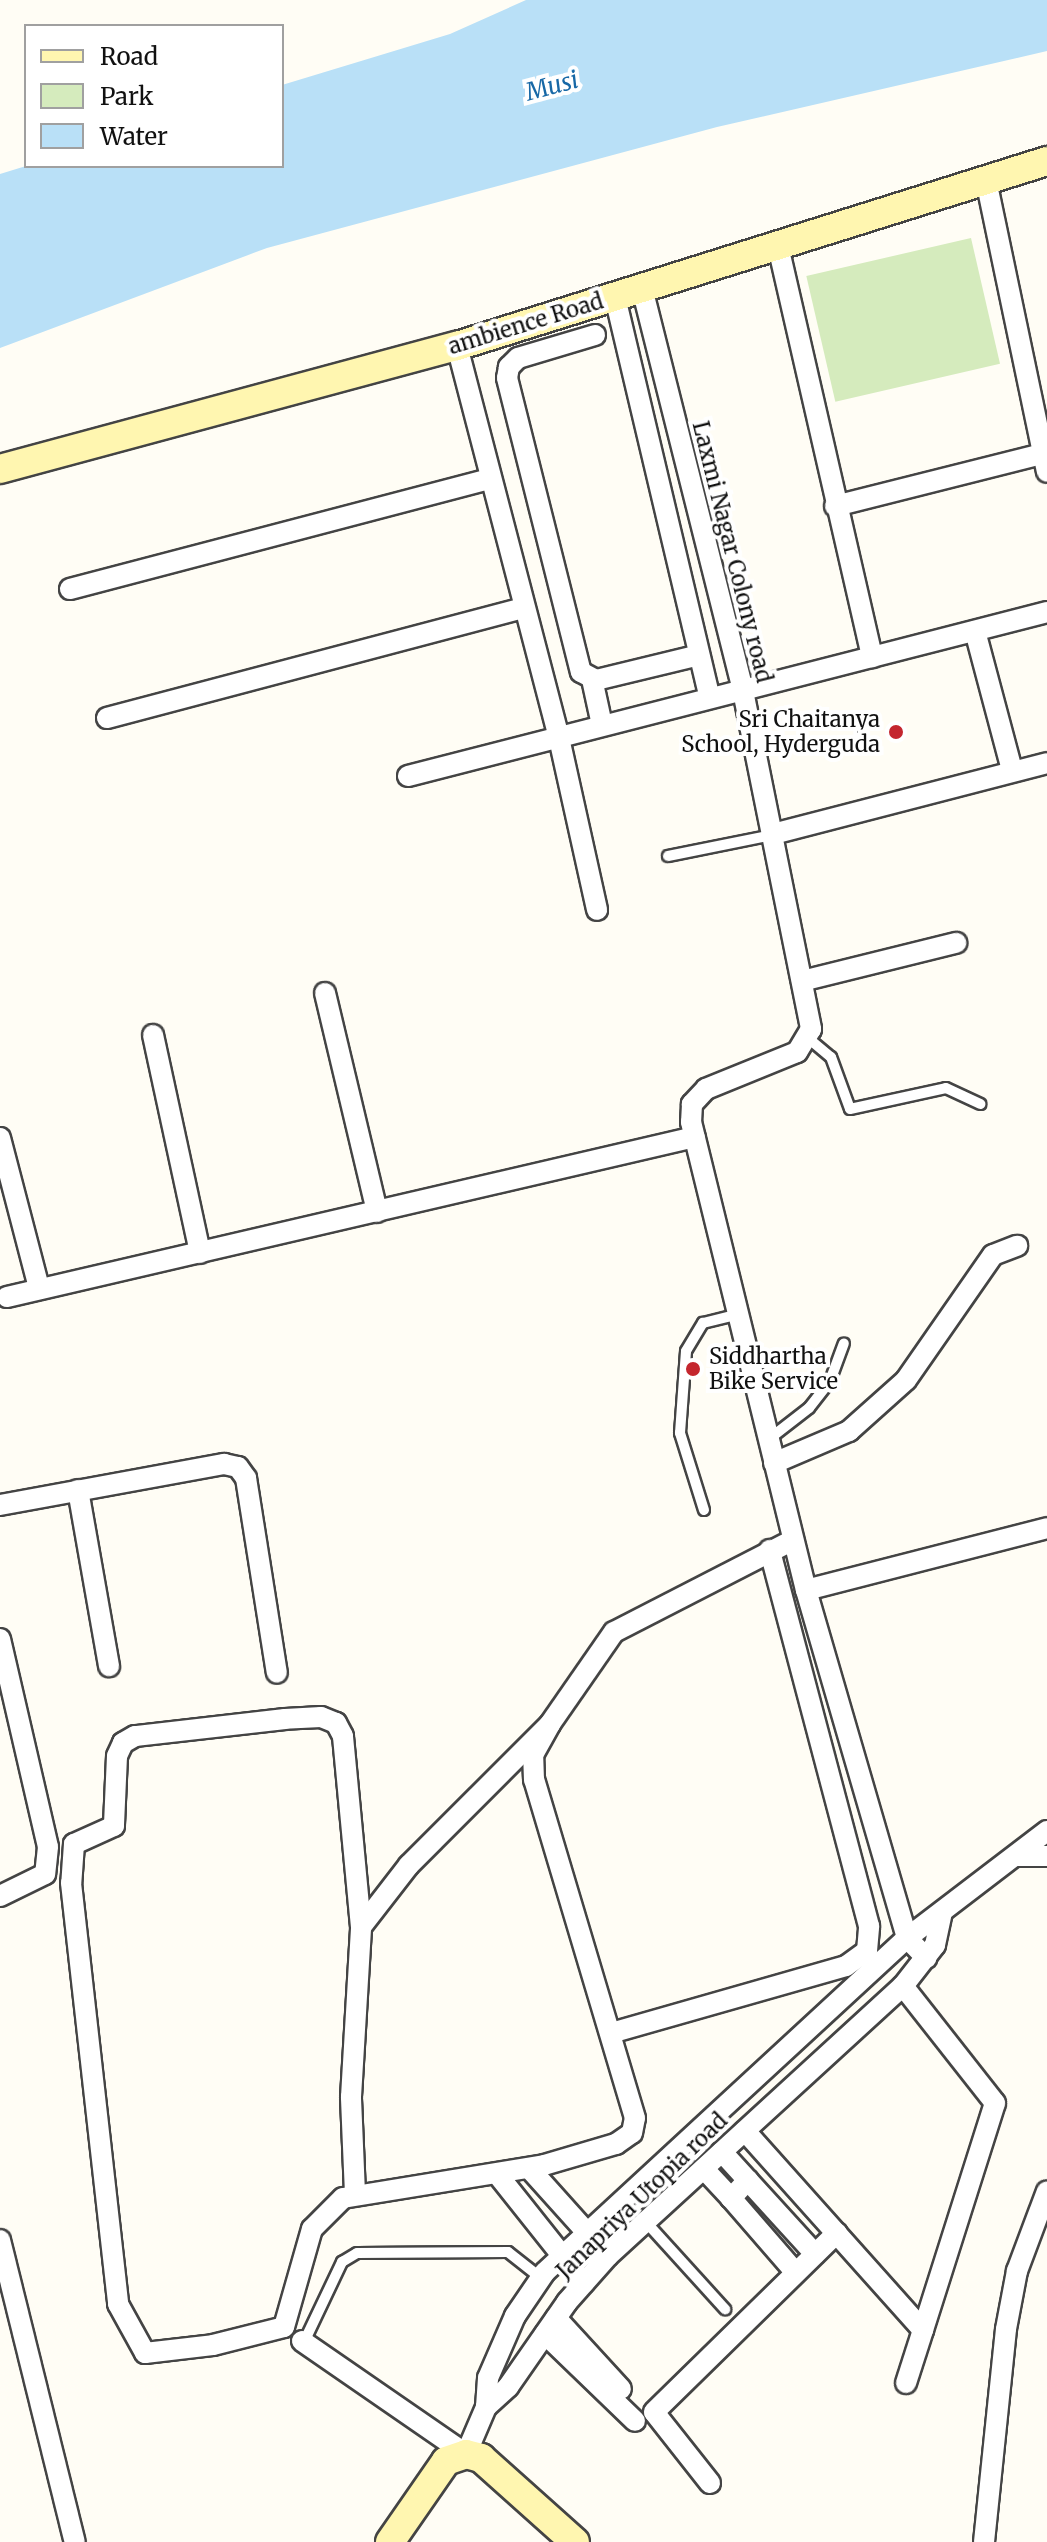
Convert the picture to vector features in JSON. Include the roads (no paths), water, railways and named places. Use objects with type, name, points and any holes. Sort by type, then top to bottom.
[{"type":"street","name":"ambience Road","points":[[0,469],[457,346],[1047,161]]},
{"type":"street","points":[[835,506],[1045,463],[986,180]]},
{"type":"street","points":[[778,246],[835,506],[872,657]]},
{"type":"street","points":[[628,292],[710,698]]},
{"type":"street","name":"Laxmi Nagar Colony road","points":[[628,292],[743,691],[802,981],[808,1038]]},
{"type":"street","points":[[595,335],[518,358],[509,367],[507,378],[581,672],[592,679],[699,655]]},
{"type":"street","points":[[457,346],[522,608],[559,738],[597,910]]},
{"type":"street","points":[[70,589],[490,479]]},
{"type":"street","points":[[107,718],[522,608]]},
{"type":"street","points":[[408,776],[1047,612]]},
{"type":"street","points":[[975,631],[1012,770]]},
{"type":"street","points":[[592,679],[602,725]]},
{"type":"street","points":[[773,834],[1047,763]]},
{"type":"street","points":[[802,981],[956,943]]},
{"type":"street","points":[[325,993],[377,1212]]},
{"type":"street","points":[[153,1035],[200,1253]]},
{"type":"street","points":[[808,1038],[797,1052],[706,1089],[692,1104],[695,1137],[806,1590],[907,1938],[926,1958]]},
{"type":"street","points":[[7,1297],[695,1137]]},
{"type":"street","points":[[0,1138],[39,1288]]},
{"type":"street","points":[[774,1463],[849,1431],[906,1380],[993,1255],[1017,1246]]},
{"type":"street","points":[[0,1505],[224,1464],[238,1467],[246,1478],[277,1673]]},
{"type":"street","points":[[78,1490],[109,1666]]},
{"type":"street","points":[[806,1590],[1047,1528]]},
{"type":"street","points":[[355,2194],[351,2097],[361,1927],[343,1736],[336,1723],[321,1717],[135,1736],[123,1743],[117,1756],[114,1826],[74,1844],[71,1883],[118,2304],[145,2353],[213,2345],[284,2327],[312,2229],[324,2212],[355,2194],[498,2175],[616,2144],[632,2133],[635,2118],[534,1780],[533,1755],[550,1724],[614,1632],[793,1540]]},
{"type":"street","points":[[611,2033],[846,1966],[867,1951],[869,1926],[770,1550]]},
{"type":"street","points":[[0,1639],[48,1847],[45,1874],[0,1896]]},
{"type":"street","points":[[361,1927],[409,1865],[550,1724]]},
{"type":"street","name":"Janapriya Utopia road","points":[[486,2407],[488,2378],[515,2316],[541,2278],[586,2229],[907,1938],[1047,1831]]},
{"type":"street","points":[[1016,1856],[1047,1856]]},
{"type":"street","name":"Janapriya Utopia road","points":[[486,2407],[508,2387],[550,2326],[608,2256],[745,2131],[907,1992],[935,1945],[942,1912]]},
{"type":"street","points":[[906,2383],[995,2103],[907,1992]]},
{"type":"street","points":[[789,2106],[888,2009]]},
{"type":"street","points":[[745,2131],[923,2330]]},
{"type":"street","points":[[722,2152],[815,2254]]},
{"type":"street","points":[[731,2198],[778,2166]]},
{"type":"street","points":[[529,2168],[608,2256]]},
{"type":"street","points":[[704,2169],[795,2272]]},
{"type":"street","points":[[498,2175],[584,2283]]},
{"type":"street","points":[[984,2542],[1006,2329],[1017,2271],[1043,2215],[1047,2191]]},
{"type":"street","points":[[710,2483],[654,2412],[837,2233]]},
{"type":"street","points":[[0,2240],[75,2542]]},
{"type":"street","points":[[550,2326],[633,2411]]},
{"type":"street","points":[[303,2342],[466,2454],[481,2458],[575,2542]]},
{"type":"street","points":[[390,2542],[446,2461],[466,2454],[486,2407]]},
{"type":"lane","points":[[668,856],[773,834]]},
{"type":"lane","points":[[808,1038],[831,1057],[850,1109],[946,1088],[980,1104]]},
{"type":"lane","points":[[704,1510],[680,1433],[686,1351],[703,1323],[738,1314]]},
{"type":"lane","points":[[768,1440],[809,1408],[830,1381],[844,1343]]},
{"type":"lane","points":[[646,2222],[725,2309]]},
{"type":"lane","points":[[303,2342],[342,2262],[357,2253],[508,2252],[541,2278]]},
{"type":"water","name":"Musi","points":[[526,0],[1047,0],[1047,51],[717,127],[267,248],[0,348],[0,174],[24,167],[284,168],[284,84],[450,34]]},
{"type":"place","name":"Sri Chaitanya School, Hyderguda","points":[[896,732]]},
{"type":"place","name":"Siddhartha Bike Service","points":[[693,1369]]}]
